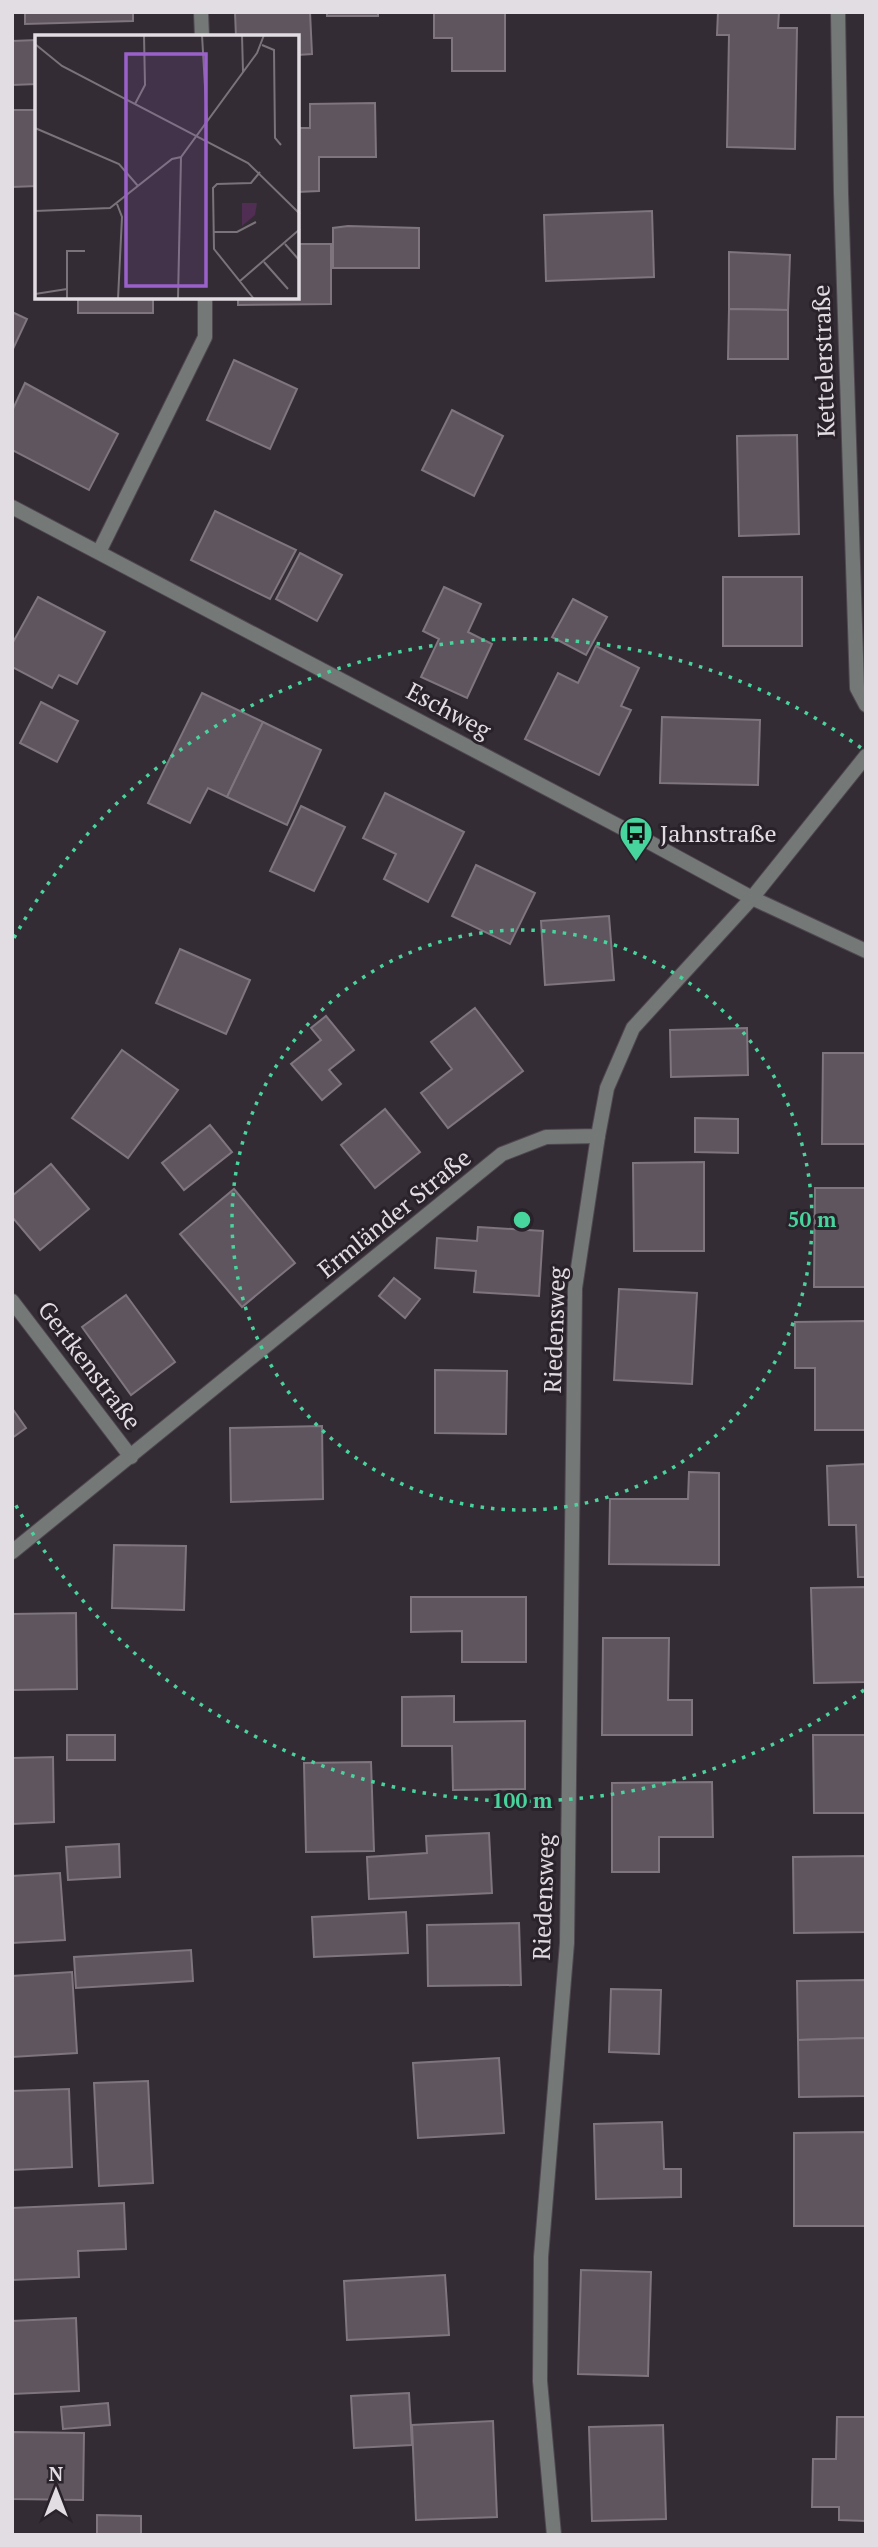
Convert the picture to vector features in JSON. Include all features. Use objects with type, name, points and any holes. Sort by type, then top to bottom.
[{"type":"street","points":[[201,12],[202,35]]},
{"type":"street","name":"Kettelerstraße","points":[[838,12],[857,688],[866,705]]},
{"type":"street","points":[[99,552],[205,337],[205,299]]},
{"type":"street","name":"Eschweg","points":[[12,507],[752,898],[866,951]]},
{"type":"street","points":[[598,1136],[607,1088],[633,1028],[752,898],[866,756]]},
{"type":"street","name":"Ermländer Straße","points":[[12,1552],[502,1154],[546,1137],[598,1136]]},
{"type":"street","name":"Riedensweg","points":[[554,2535],[540,2381],[541,2257],[567,1943],[575,1288],[598,1136]]},
{"type":"street","name":"Gertkenstraße","points":[[12,1301],[131,1457]]},
{"type":"building","points":[[25,12],[133,12],[133,21],[25,24]]},
{"type":"building","points":[[235,12],[310,12],[312,54],[299,55],[299,35],[236,35]]},
{"type":"building","points":[[327,12],[378,12],[378,16],[327,16]]},
{"type":"building","points":[[434,12],[505,12],[505,71],[452,71],[452,38],[434,38]]},
{"type":"building","points":[[718,12],[779,12],[778,28],[797,28],[795,149],[727,147],[729,35],[717,35]]},
{"type":"building","points":[[35,40],[35,84],[12,85],[12,41]]},
{"type":"building","points":[[375,103],[376,157],[319,157],[319,191],[299,192],[299,128],[310,128],[310,104]]},
{"type":"building","points":[[12,110],[35,110],[35,186],[12,187]]},
{"type":"building","points":[[652,211],[654,277],[546,281],[544,215]]},
{"type":"building","points":[[333,228],[419,228],[419,268],[333,268]]},
{"type":"building","points":[[299,244],[331,244],[331,304],[238,305],[238,299],[299,299]]},
{"type":"building","points":[[729,252],[790,255],[788,310],[729,309]]},
{"type":"building","points":[[78,299],[153,299],[153,313],[78,313]]},
{"type":"building","points":[[729,309],[788,310],[788,359],[728,359]]},
{"type":"building","points":[[12,312],[27,319],[12,351]]},
{"type":"building","points":[[234,360],[297,389],[270,449],[207,420]]},
{"type":"building","points":[[25,383],[118,434],[89,490],[12,450],[12,411]]},
{"type":"building","points":[[452,410],[503,436],[474,496],[422,470]]},
{"type":"building","points":[[797,435],[799,534],[739,536],[737,436]]},
{"type":"building","points":[[215,511],[296,550],[270,599],[191,560]]},
{"type":"building","points":[[300,553],[342,575],[317,621],[276,599]]},
{"type":"building","points":[[723,577],[802,577],[802,646],[723,646]]},
{"type":"building","points":[[444,587],[481,604],[468,632],[492,644],[467,698],[421,677],[439,639],[423,631]]},
{"type":"building","points":[[38,597],[105,632],[77,684],[59,675],[52,688],[12,667],[12,644]]},
{"type":"building","points":[[573,599],[607,617],[586,655],[552,637]]},
{"type":"building","points":[[596,646],[639,668],[621,706],[631,710],[599,775],[525,739],[558,673],[578,683]]},
{"type":"building","points":[[202,693],[263,722],[227,797],[208,788],[190,823],[148,803]]},
{"type":"building","points":[[41,702],[78,721],[57,762],[20,743]]},
{"type":"building","points":[[662,717],[760,720],[758,785],[660,783]]},
{"type":"building","points":[[263,722],[321,750],[287,825],[227,797]]},
{"type":"building","points":[[385,793],[464,832],[428,902],[384,879],[396,854],[363,838]]},
{"type":"building","points":[[301,806],[345,827],[314,891],[270,871]]},
{"type":"building","points":[[476,865],[535,893],[510,944],[452,916]]},
{"type":"building","points":[[609,916],[614,980],[545,985],[541,921]]},
{"type":"building","points":[[180,949],[250,980],[226,1034],[156,1003]]},
{"type":"building","points":[[475,1008],[523,1071],[448,1128],[421,1093],[452,1069],[431,1042]]},
{"type":"building","points":[[326,1016],[354,1050],[329,1070],[341,1084],[322,1100],[291,1064],[321,1040],[311,1028]]},
{"type":"building","points":[[747,1028],[748,1075],[671,1077],[670,1030]]},
{"type":"building","points":[[122,1050],[178,1090],[128,1158],[72,1118]]},
{"type":"building","points":[[823,1053],[866,1053],[866,1144],[822,1144]]},
{"type":"building","points":[[385,1109],[420,1152],[375,1188],[341,1145]]},
{"type":"building","points":[[695,1118],[738,1119],[738,1153],[695,1152]]},
{"type":"building","points":[[210,1125],[232,1152],[184,1190],[162,1163]]},
{"type":"building","points":[[704,1162],[704,1251],[634,1251],[633,1163]]},
{"type":"building","points":[[51,1164],[89,1209],[40,1250],[12,1217],[12,1196]]},
{"type":"building","points":[[815,1188],[866,1188],[866,1287],[814,1287]]},
{"type":"building","points":[[234,1189],[295,1263],[242,1307],[180,1234]]},
{"type":"building","points":[[478,1227],[543,1231],[539,1296],[474,1292],[476,1271],[435,1268],[437,1238],[477,1241]]},
{"type":"building","points":[[394,1278],[420,1299],[405,1318],[379,1296]]},
{"type":"building","points":[[619,1289],[697,1293],[692,1384],[614,1380]]},
{"type":"building","points":[[126,1295],[175,1362],[131,1395],[82,1327]]},
{"type":"building","points":[[866,1321],[866,1430],[815,1430],[815,1368],[795,1368],[795,1322]]},
{"type":"building","points":[[435,1370],[507,1371],[506,1434],[435,1433]]},
{"type":"building","points":[[12,1408],[26,1428],[12,1438]]},
{"type":"building","points":[[322,1426],[323,1499],[231,1502],[230,1428]]},
{"type":"building","points":[[866,1464],[866,1577],[858,1577],[856,1525],[829,1525],[827,1466]]},
{"type":"building","points":[[689,1472],[719,1473],[719,1565],[609,1564],[610,1499],[688,1499]]},
{"type":"building","points":[[114,1545],[186,1546],[184,1610],[112,1608]]},
{"type":"building","points":[[866,1587],[866,1682],[814,1683],[811,1588]]},
{"type":"building","points":[[411,1597],[526,1597],[526,1662],[462,1662],[462,1631],[411,1632]]},
{"type":"building","points":[[76,1613],[77,1689],[12,1690],[12,1614]]},
{"type":"building","points":[[603,1638],[669,1638],[668,1700],[692,1700],[692,1735],[602,1735]]},
{"type":"building","points":[[454,1696],[454,1722],[525,1721],[525,1789],[453,1790],[452,1746],[402,1746],[402,1697]]},
{"type":"building","points":[[67,1735],[115,1735],[115,1760],[67,1760]]},
{"type":"building","points":[[813,1735],[866,1735],[866,1813],[814,1813]]},
{"type":"building","points":[[53,1757],[54,1822],[12,1824],[12,1758]]},
{"type":"building","points":[[371,1762],[374,1851],[306,1852],[304,1763]]},
{"type":"building","points":[[712,1782],[713,1837],[659,1837],[659,1872],[612,1872],[612,1783]]},
{"type":"building","points":[[489,1833],[492,1893],[369,1899],[367,1857],[427,1853],[426,1836]]},
{"type":"building","points":[[119,1844],[120,1877],[68,1880],[66,1847]]},
{"type":"building","points":[[866,1856],[866,1932],[794,1933],[793,1857]]},
{"type":"building","points":[[60,1873],[65,1940],[12,1943],[12,1876]]},
{"type":"building","points":[[406,1912],[408,1953],[314,1957],[312,1917]]},
{"type":"building","points":[[519,1923],[521,1985],[428,1986],[427,1925]]},
{"type":"building","points":[[191,1950],[193,1981],[76,1988],[74,1957]]},
{"type":"building","points":[[72,1972],[77,2053],[12,2057],[12,1976]]},
{"type":"building","points":[[866,1980],[866,2038],[798,2040],[797,1981]]},
{"type":"building","points":[[611,1989],[661,1990],[659,2054],[609,2052]]},
{"type":"building","points":[[866,2038],[866,2096],[799,2097],[798,2040]]},
{"type":"building","points":[[499,2058],[504,2133],[418,2138],[413,2063]]},
{"type":"building","points":[[148,2081],[153,2183],[99,2186],[94,2083]]},
{"type":"building","points":[[69,2089],[72,2167],[12,2170],[12,2091]]},
{"type":"building","points":[[662,2122],[664,2169],[681,2169],[681,2197],[596,2199],[594,2124]]},
{"type":"building","points":[[866,2132],[866,2226],[794,2226],[794,2133]]},
{"type":"building","points":[[124,2203],[126,2249],[78,2251],[79,2277],[12,2280],[12,2208]]},
{"type":"building","points":[[581,2270],[651,2272],[648,2376],[578,2374]]},
{"type":"building","points":[[445,2275],[449,2335],[347,2340],[344,2281]]},
{"type":"building","points":[[76,2318],[79,2391],[12,2394],[12,2321]]},
{"type":"building","points":[[409,2393],[412,2445],[354,2448],[351,2396]]},
{"type":"building","points":[[108,2403],[110,2425],[63,2429],[61,2407]]},
{"type":"building","points":[[837,2417],[866,2417],[866,2521],[839,2520],[839,2507],[812,2507],[813,2459],[836,2459]]},
{"type":"building","points":[[493,2421],[497,2517],[416,2520],[412,2425]]},
{"type":"building","points":[[663,2425],[666,2519],[592,2521],[589,2427]]},
{"type":"building","points":[[12,2432],[84,2433],[83,2500],[12,2499]]},
{"type":"building","points":[[97,2515],[141,2516],[141,2535],[97,2535]]},
{"type":"place","name":"Jahnstraße","points":[[636,863]]}]
